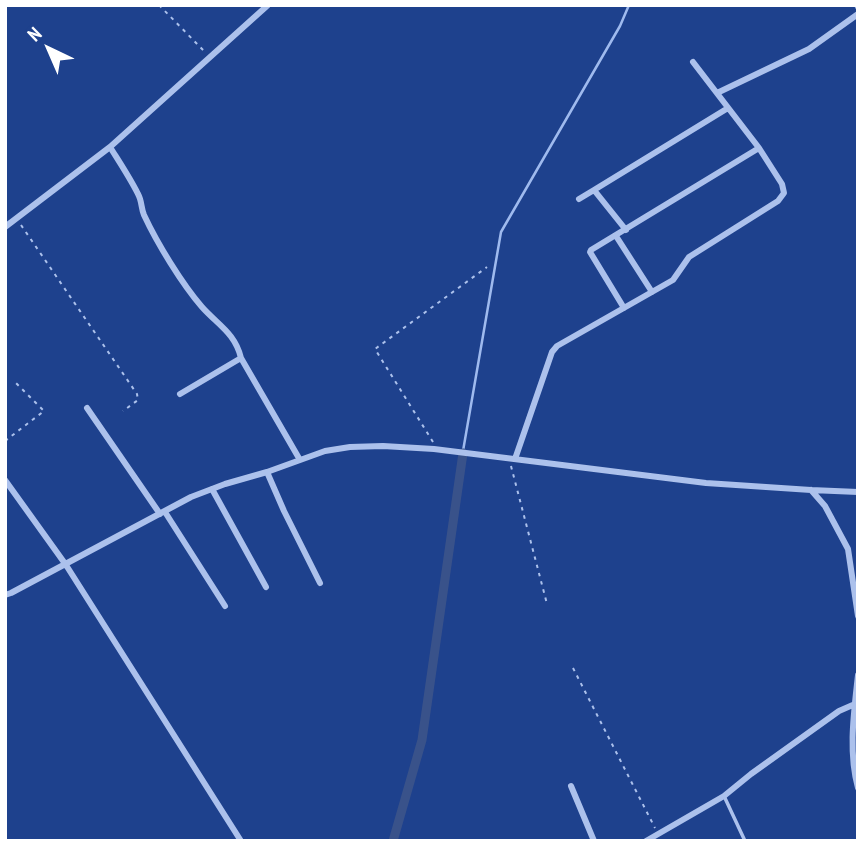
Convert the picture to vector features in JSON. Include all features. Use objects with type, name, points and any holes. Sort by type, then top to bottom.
[{"type":"street","points":[[5,227],[110,147],[268,5]]},
{"type":"street","points":[[717,93],[809,49],[858,14]]},
{"type":"street","points":[[512,459],[556,346],[673,280],[689,257],[778,201],[784,192],[782,184],[759,148],[693,62]]},
{"type":"street","points":[[579,199],[728,108]]},
{"type":"street","points":[[110,147],[140,198],[143,212],[158,241],[192,294],[232,336],[241,358],[300,460]]},
{"type":"street","points":[[624,308],[590,252],[759,148]]},
{"type":"street","points":[[594,190],[626,230]]},
{"type":"street","points":[[616,236],[652,292]]},
{"type":"street","points":[[180,394],[241,358]]},
{"type":"street","points":[[87,408],[163,513],[225,606]]},
{"type":"street","points":[[5,594],[66,565],[191,497],[325,451],[351,447],[383,446],[434,450],[706,483],[858,492]]},
{"type":"street","points":[[267,472],[320,583]]},
{"type":"street","points":[[5,480],[66,565],[241,841]]},
{"type":"street","points":[[212,489],[266,587]]},
{"type":"street","points":[[811,490],[825,506],[848,549],[858,616]]},
{"type":"street","points":[[858,675],[852,769],[858,788]]},
{"type":"street","points":[[646,841],[724,796],[839,711],[855,704]]},
{"type":"street","points":[[571,786],[594,841]]},
{"type":"lane","points":[[724,796],[745,841]]},
{"type":"path","points":[[159,5],[210,57]]},
{"type":"path","points":[[17,218],[137,394],[138,400],[123,411]]},
{"type":"path","points":[[434,450],[430,435],[375,349],[487,267]]},
{"type":"path","points":[[5,442],[44,411],[15,382]]},
{"type":"path","points":[[512,459],[547,604]]},
{"type":"path","points":[[573,668],[658,835]]},
{"type":"waterway","points":[[463,451],[501,232],[620,26],[629,5]]},
{"type":"waterway","points":[[393,841],[422,740],[463,453]]}]
